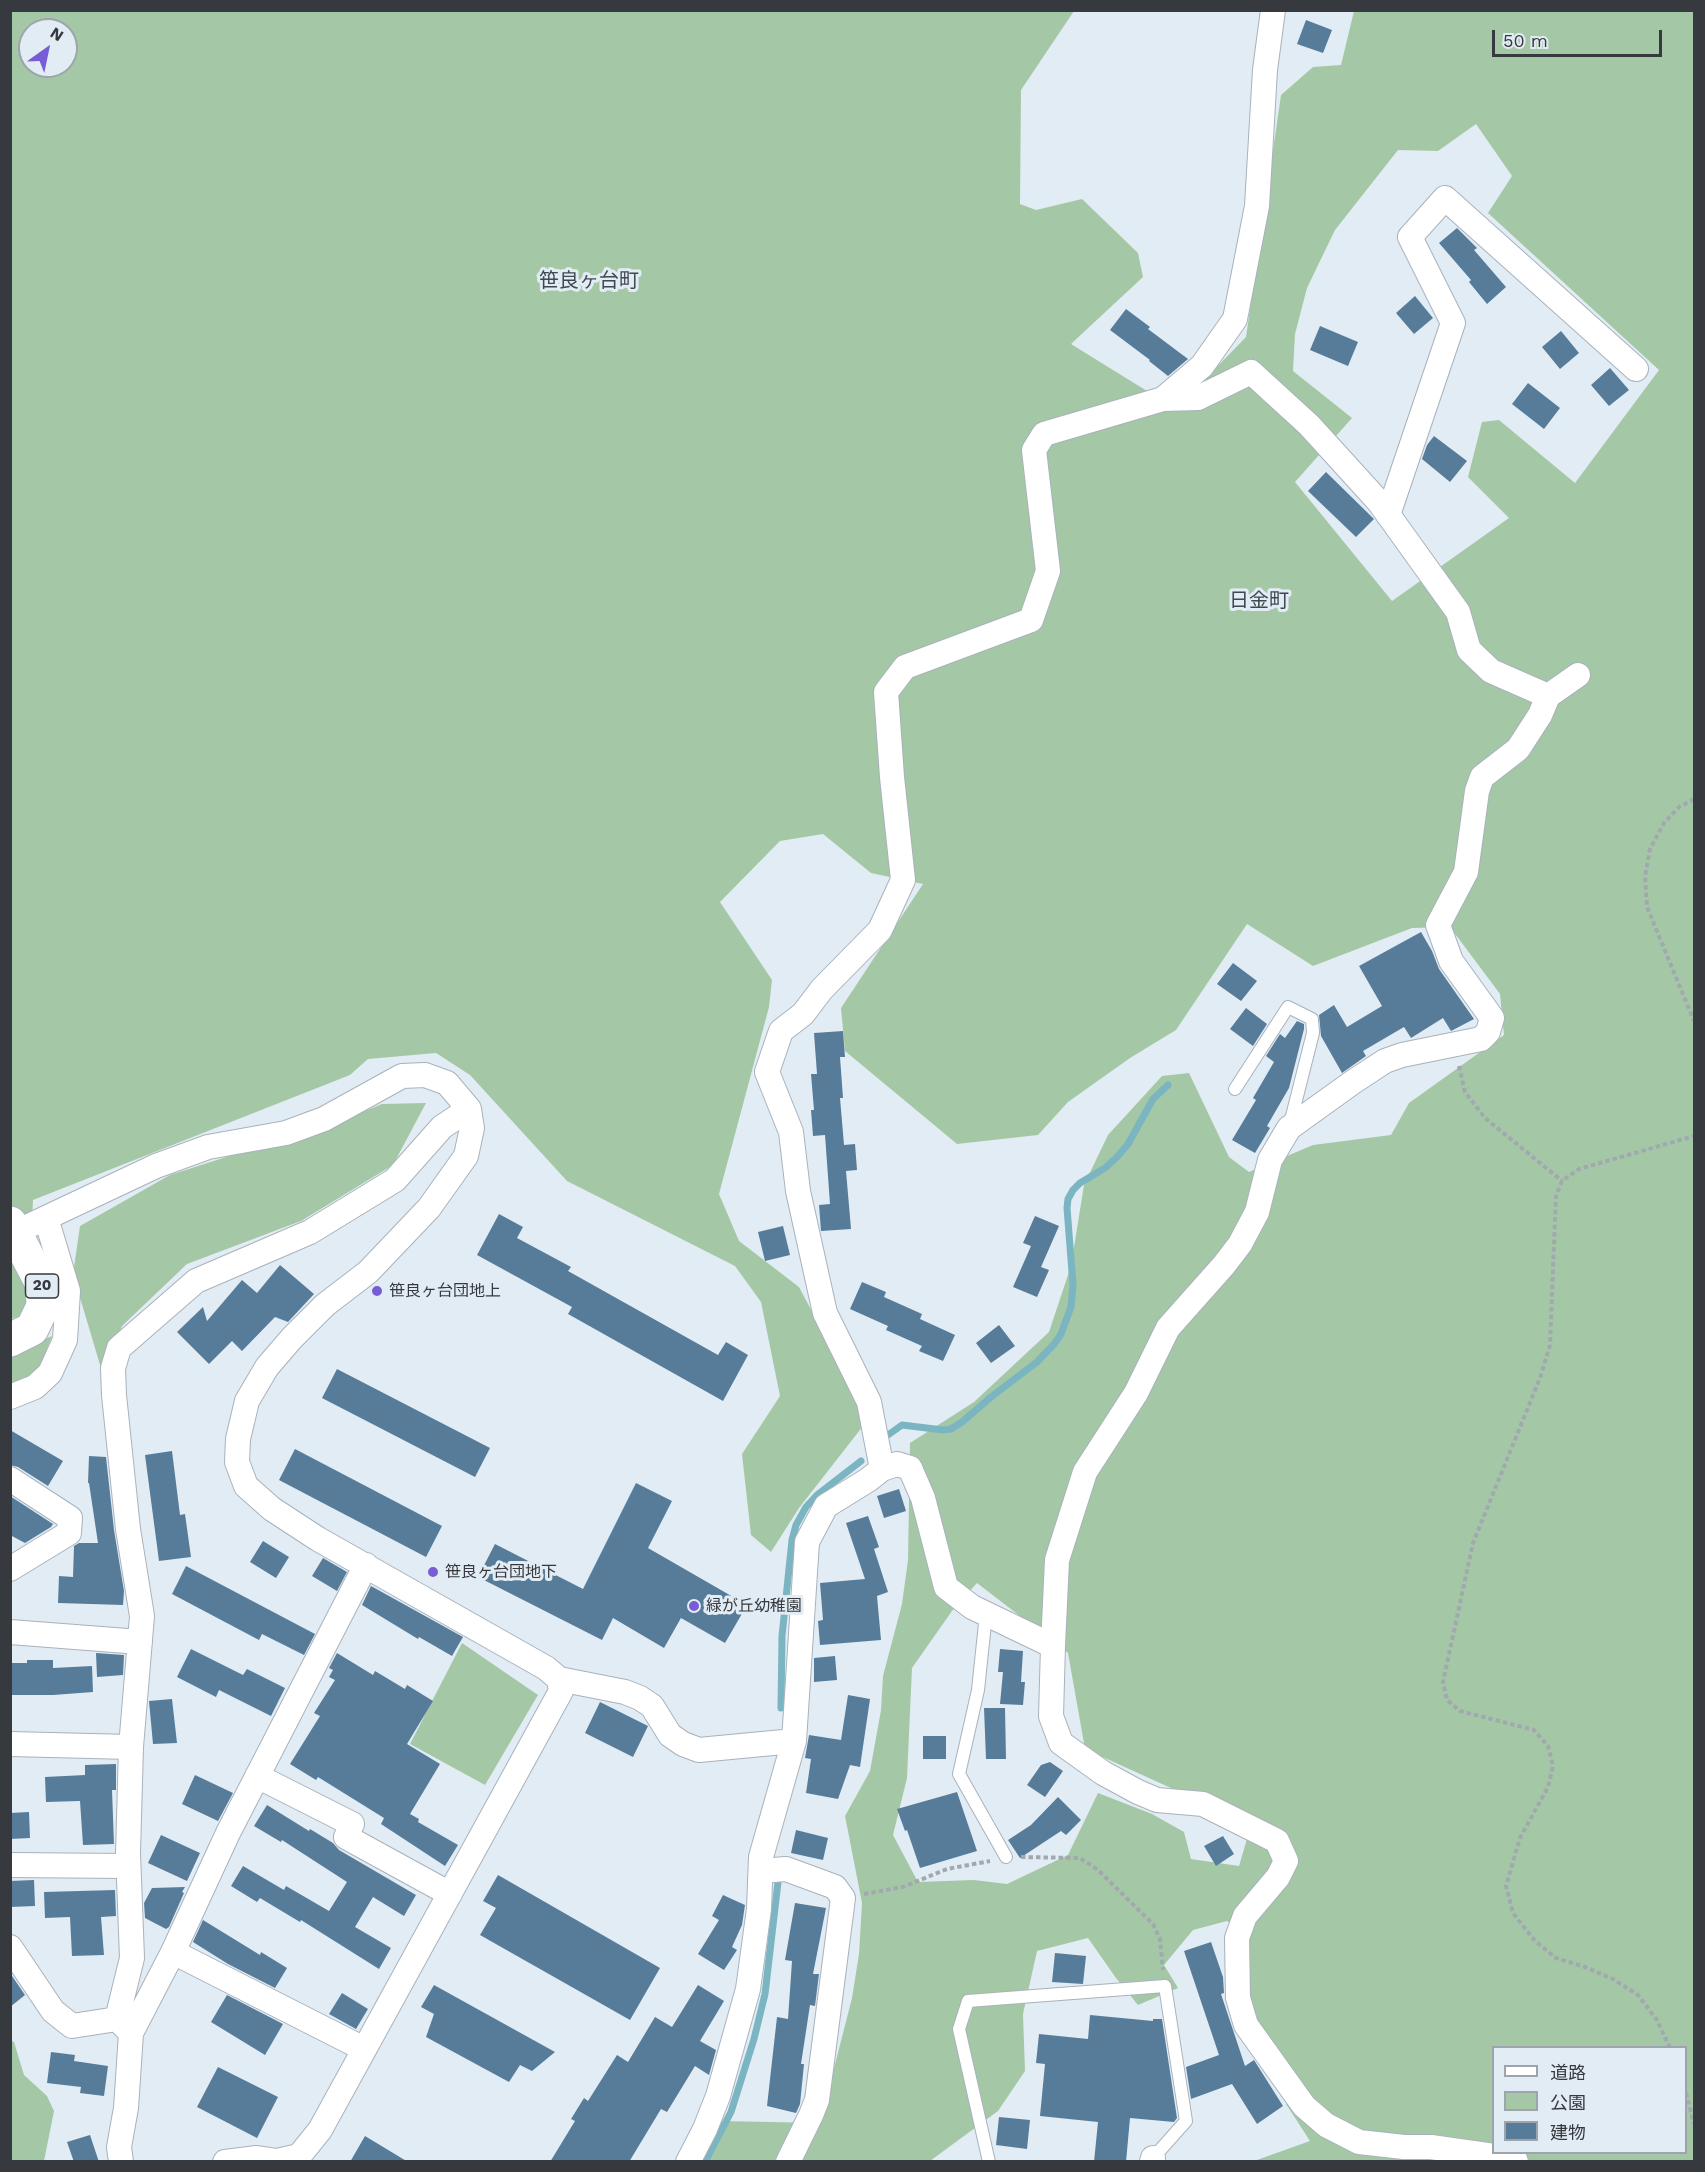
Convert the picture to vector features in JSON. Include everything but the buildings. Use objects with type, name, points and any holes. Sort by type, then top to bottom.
[{"type":"main road","name":"20","points":[[10,1340],[32,1329],[43,1306],[42,1284],[13,1228]]},
{"type":"street","points":[[1163,399],[1202,366],[1235,319],[1257,206],[1265,70],[1274,10]]},
{"type":"street","points":[[1388,515],[1453,323],[1410,237],[1445,198],[1636,369]]},
{"type":"street","points":[[882,1469],[869,1402],[825,1313],[798,1191],[791,1132],[767,1072],[781,1031],[803,1014],[822,989],[880,930],[903,880],[886,692],[905,667],[1030,620],[1047,571],[1034,450],[1044,434],[1163,399],[1198,398],[1251,372],[1309,425],[1379,502],[1458,612],[1469,650],[1491,671],[1548,696]]},
{"type":"street","points":[[1516,2162],[1515,2159],[1431,2147],[1404,2147],[1359,2142],[1326,2125],[1304,2106],[1246,2025],[1238,1998],[1237,1938],[1245,1916],[1278,1877],[1286,1862],[1277,1842],[1203,1804],[1157,1800],[1137,1792],[1102,1773],[1061,1743],[1051,1716],[1053,1646],[1057,1560],[1085,1472],[1136,1393],[1168,1328],[1240,1244],[1257,1212],[1270,1160],[1288,1128],[1384,1061],[1402,1055],[1481,1040],[1488,1032],[1492,1018],[1451,961],[1438,925],[1466,872],[1477,791],[1482,777],[1518,749],[1540,715],[1548,696],[1578,675]]},
{"type":"street","points":[[13,1228],[46,1218],[156,1166],[208,1147],[286,1133],[324,1119],[402,1076],[425,1075],[447,1083],[468,1109],[472,1128],[466,1156],[429,1208],[368,1272],[325,1305],[267,1367],[247,1401],[238,1439],[237,1462],[246,1486],[272,1509],[318,1539],[546,1668],[559,1679],[625,1692],[640,1698],[652,1706],[670,1735],[683,1744],[699,1750],[794,1741]]},
{"type":"street","points":[[121,2162],[119,2147],[126,2108],[124,2026],[132,1958],[128,1866],[131,1747],[142,1616],[128,1529],[114,1395],[113,1368],[119,1348],[196,1281],[310,1232],[395,1180],[442,1127],[468,1109]]},
{"type":"street","points":[[10,1396],[35,1387],[50,1373],[65,1340],[68,1291],[46,1218]]},
{"type":"street","points":[[688,2162],[705,2129],[718,2096],[748,1989],[759,1910],[761,1857],[794,1741],[807,1542],[826,1506],[882,1469],[897,1464],[910,1468],[923,1498],[946,1587],[972,1607],[1053,1646]]},
{"type":"street","points":[[10,1479],[70,1518],[69,1533],[10,1569]]},
{"type":"street","points":[[124,2026],[173,1952],[228,1833],[366,1565]]},
{"type":"street","points":[[10,1632],[140,1642]]},
{"type":"street","points":[[225,2162],[257,2158],[277,2161],[299,2156],[320,2130],[561,1691],[559,1679]]},
{"type":"street","points":[[10,1744],[131,1747]]},
{"type":"street","points":[[257,1776],[352,1824],[346,1837],[450,1894]]},
{"type":"street","points":[[10,1865],[128,1866]]},
{"type":"street","points":[[761,1871],[786,1869],[835,1887],[843,1898],[817,2100],[812,2115],[788,2162]]},
{"type":"street","points":[[10,1947],[53,2011],[72,2026],[124,2026]]},
{"type":"street","points":[[173,1952],[364,2049]]},
{"type":"lane","points":[[1235,1089],[1288,1007],[1312,1019],[1313,1033],[1288,1128]]},
{"type":"lane","points":[[986,1614],[978,1690],[959,1774],[1006,1857]]},
{"type":"lane","points":[[989,2162],[959,2029],[968,2001],[1165,1986],[1186,2121],[1152,2160]]},
{"type":"path","points":[[1695,800],[1680,807],[1664,823],[1650,849],[1645,877],[1647,907],[1695,1021]]},
{"type":"path","points":[[1453,1045],[1465,1092],[1485,1118],[1562,1181]]},
{"type":"path","points":[[1669,2046],[1656,2020],[1638,1995],[1613,1979],[1556,1958],[1535,1941],[1513,1913],[1506,1886],[1520,1838],[1548,1787],[1553,1766],[1548,1746],[1534,1730],[1460,1711],[1448,1700],[1443,1682],[1473,1543],[1540,1378],[1550,1345],[1556,1196],[1562,1181],[1579,1169],[1695,1136]]},
{"type":"path","points":[[843,1898],[903,1887],[947,1869],[1006,1857],[1080,1858],[1098,1870],[1153,1924],[1161,1939],[1165,1986]]},
{"type":"path","points":[[1687,2096],[1695,2124]]},
{"type":"green space","points":[[10,11],[1074,11],[1021,90],[1020,204],[1036,210],[1082,199],[1138,253],[1143,277],[1071,344],[1176,409],[1246,337],[1281,95],[1313,67],[1341,65],[1354,11],[1694,11],[1694,2161],[1254,2161],[1310,2141],[1286,2104],[1297,2096],[1241,2007],[1238,1929],[1227,1921],[1193,1930],[1164,1965],[1178,1988],[1138,2005],[1088,1938],[1037,1951],[1023,2014],[1025,2071],[998,2111],[930,2161],[704,2161],[721,2121],[820,2123],[852,1998],[859,1954],[862,1903],[845,1816],[870,1771],[881,1710],[883,1676],[902,1604],[908,1560],[910,1443],[974,1402],[1049,1332],[1071,1266],[1084,1185],[1108,1135],[1162,1076],[1189,1073],[1229,1157],[1249,1172],[1313,1145],[1391,1135],[1409,1103],[1504,1035],[1500,994],[1450,927],[1412,928],[1313,966],[1247,924],[1176,1030],[1130,1058],[1068,1102],[1038,1135],[957,1144],[845,1051],[841,1008],[923,884],[871,873],[823,834],[780,841],[720,902],[772,980],[769,1007],[719,1194],[739,1241],[799,1287],[852,1387],[863,1426],[799,1508],[771,1552],[751,1535],[742,1454],[780,1396],[761,1302],[735,1266],[567,1181],[470,1075],[436,1053],[368,1059],[350,1075],[33,1200],[28,1313],[11,1319]],"holes":[[[1476,124],[1512,176],[1488,213],[1659,370],[1575,483],[1499,420],[1482,422],[1468,477],[1509,518],[1392,601],[1295,482],[1352,418],[1293,371],[1295,334],[1307,288],[1335,230],[1398,150],[1438,151]],[[977,1583],[1068,1653],[1085,1749],[1215,1808],[1252,1822],[1239,1866],[1191,1859],[1184,1832],[1152,1814],[1098,1793],[1068,1855],[1007,1884],[974,1880],[918,1882],[893,1835],[907,1778],[912,1668],[952,1611]]]},
{"type":"green space","points":[[426,1103],[393,1165],[301,1221],[187,1264],[122,1326],[103,1375],[73,1274],[80,1226],[170,1175],[345,1119],[382,1104]]},
{"type":"green space","points":[[52,1336],[39,1369],[11,1393],[11,1353]]},
{"type":"green space","points":[[462,1643],[538,1695],[485,1785],[410,1744]]},
{"type":"green space","points":[[10,2040],[14,2042],[24,2075],[47,2096],[54,2111],[44,2161],[11,2161]]},
{"type":"waterway","points":[[888,1435],[902,1425],[951,1429],[1037,1362],[1055,1343],[1061,1334],[1071,1307],[1073,1285],[1068,1199],[1080,1183],[1105,1168],[1117,1157],[1128,1144],[1153,1099],[1168,1085]]},
{"type":"waterway","points":[[781,1708],[782,1636],[792,1540],[796,1525],[806,1507],[817,1495],[861,1461]]},
{"type":"waterway","points":[[705,2162],[731,2112],[754,2039],[765,1994],[778,1882]]},
{"type":"place","name":"笹良ヶ台団地上","points":[[377,1291]]},
{"type":"place","name":"笹良ヶ台団地下","points":[[433,1572]]},
{"type":"place","name":"緑が丘幼稚園","points":[[694,1606]]},
{"type":"district","name":"笹良ヶ台町","points":[[589,281]]},
{"type":"district","name":"日金町","points":[[1259,601]]}]
